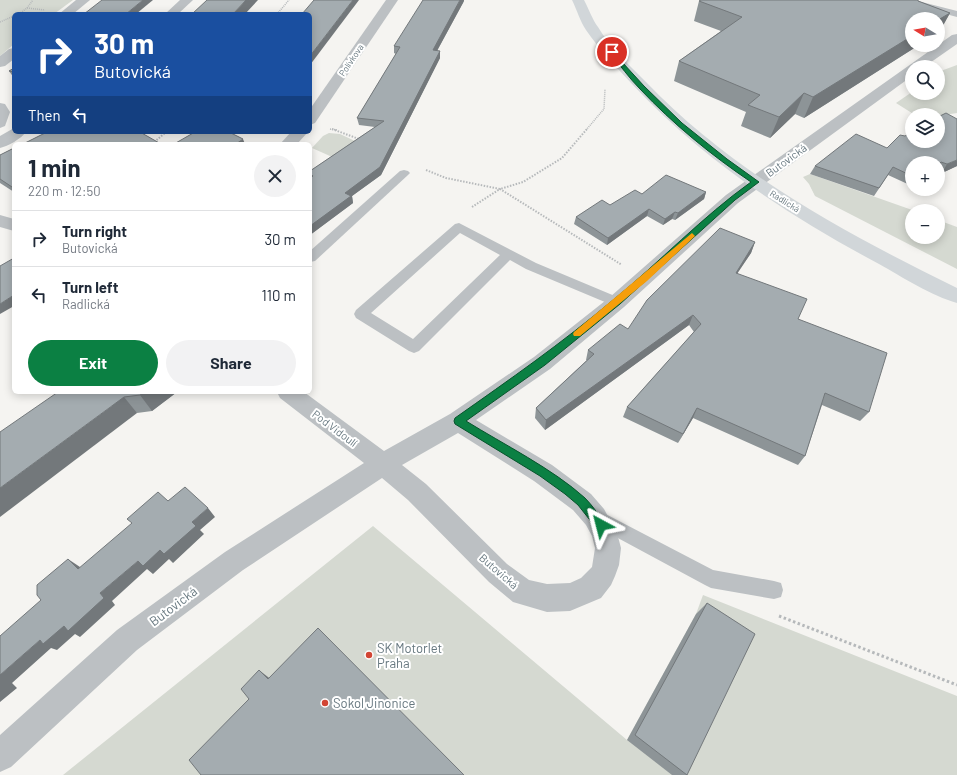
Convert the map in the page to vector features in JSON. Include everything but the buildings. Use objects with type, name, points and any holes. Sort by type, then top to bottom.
[{"type":"main road","name":"Radlická","points":[[578,0],[592,29],[642,87],[686,129],[725,161],[756,182],[844,236],[957,296]]},
{"type":"street","points":[[68,12],[84,0]]},
{"type":"street","points":[[173,12],[187,0]]},
{"type":"street","name":"Polívkova","points":[[312,117],[392,0]]},
{"type":"street","points":[[925,60],[950,45],[957,38]]},
{"type":"street","points":[[0,63],[12,54]]},
{"type":"street","name":"Butovická","points":[[0,756],[127,640],[234,561],[383,464],[458,421],[542,363],[617,302],[732,199],[905,74]]},
{"type":"street","points":[[0,107],[3,112],[0,122]]},
{"type":"street","points":[[0,143],[15,134]]},
{"type":"street","points":[[290,142],[298,134]]},
{"type":"street","name":"Pod Vidoulí","points":[[291,394],[383,464]]},
{"type":"street","name":"Butovická","points":[[383,464],[417,492],[498,573],[523,592],[547,598],[570,597],[591,588],[602,576],[606,565],[608,548],[604,533],[595,517],[582,502],[543,473],[458,421]]},
{"type":"lane","points":[[904,0],[957,14]]},
{"type":"lane","points":[[312,256],[404,172]]},
{"type":"lane","points":[[509,254],[414,347],[361,314],[459,227],[509,254],[530,266],[617,302]]},
{"type":"lane","points":[[595,517],[711,579],[774,590]]},
{"type":"path","points":[[22,12],[34,0]]},
{"type":"path","points":[[279,12],[289,0]]},
{"type":"path","points":[[0,22],[12,17]]},
{"type":"path","points":[[472,207],[500,190],[524,182],[562,158],[604,109],[605,89]]},
{"type":"path","points":[[328,129],[340,131],[365,142]]},
{"type":"path","points":[[154,142],[164,134]]},
{"type":"path","points":[[426,170],[446,178],[500,190],[628,269]]},
{"type":"shaded area","points":[[0,0],[73,0],[57,12],[12,12],[12,46],[0,56]]},
{"type":"shaded area","points":[[957,65],[957,113],[945,115],[945,108],[905,109],[896,103],[905,97],[905,100],[945,100],[945,69]]},
{"type":"shaded area","points":[[329,133],[340,134],[372,149],[339,160],[312,148],[323,136]]},
{"type":"shaded area","points":[[810,174],[905,207],[905,242],[815,196],[809,184],[803,177]]},
{"type":"shaded area","points":[[945,223],[957,227],[957,269],[908,244],[945,244]]},
{"type":"shaded area","name":"SK Motorlet Praha","points":[[373,526],[627,740],[696,614],[703,595],[957,696],[957,775],[63,775]]},
{"type":"slow traffic","points":[[577,334],[644,279],[692,236]]},
{"type":"place","name":"SK Motorlet Praha","points":[[369,655]]},
{"type":"place","name":"Sokol Jinonice","points":[[325,703]]},
{"type":"route","points":[[601,525],[582,502],[568,490],[488,438],[458,421],[542,363],[644,279],[732,199],[756,182],[725,161],[680,124],[642,87],[612,52]]}]
